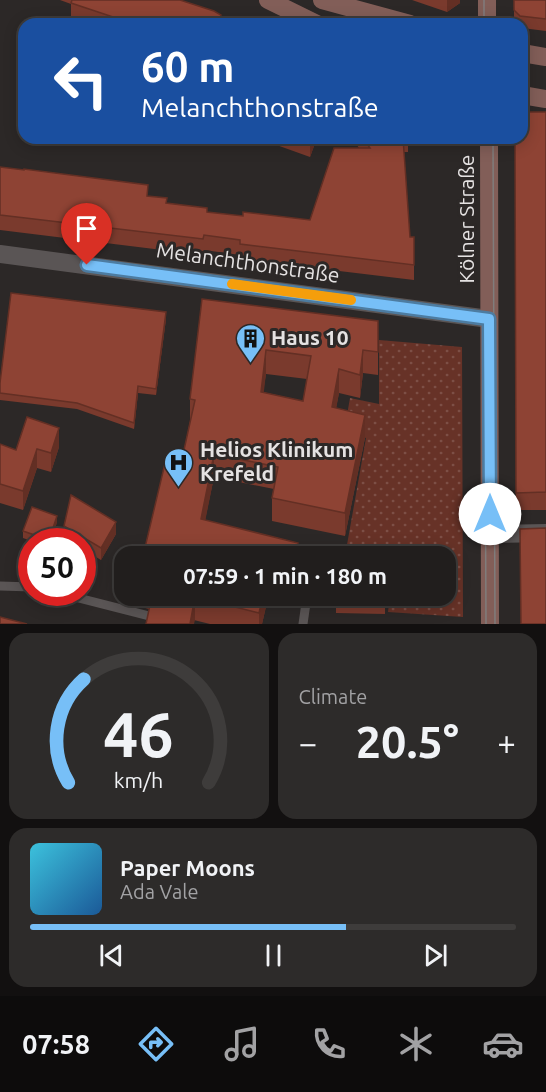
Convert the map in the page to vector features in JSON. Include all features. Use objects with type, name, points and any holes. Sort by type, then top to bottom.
[{"type":"main road","points":[[268,0],[305,18]]},
{"type":"main road","points":[[322,0],[388,18]]},
{"type":"main road","points":[[487,0],[487,18]]},
{"type":"main road","points":[[528,54],[546,57]]},
{"type":"main road","points":[[528,96],[546,99]]},
{"type":"main road","name":"Kölner Straße","points":[[489,144],[490,624]]},
{"type":"street","name":"Melanchthonstraße","points":[[0,254],[489,319]]},
{"type":"street","points":[[490,534],[546,533]]},
{"type":"lane","points":[[0,586],[18,587]]},
{"type":"lane","points":[[96,602],[181,624]]},
{"type":"lane","points":[[303,624],[306,606]]},
{"type":"shaded area","points":[[379,340],[462,347],[463,617],[388,612],[389,606],[456,606],[456,546],[347,546],[366,438],[344,432],[350,398],[379,404]]},
{"type":"building","points":[[72,0],[180,0],[221,15],[220,18],[116,18],[71,3]]},
{"type":"building","points":[[514,0],[546,0],[546,19],[520,16],[514,10]]},
{"type":"building","points":[[528,112],[546,112],[546,492],[516,493],[515,144],[528,144]]},
{"type":"building","points":[[367,144],[403,144],[410,237],[414,237],[414,265],[240,244],[240,240],[204,235],[203,239],[0,215],[0,167],[148,185],[147,196],[167,198],[166,203],[207,208],[207,212],[243,216],[243,212],[310,220],[334,148],[370,148]]},
{"type":"building","points":[[11,293],[166,312],[156,389],[138,386],[134,423],[77,403],[0,393]]},
{"type":"building","points":[[202,299],[378,321],[378,352],[363,350],[360,375],[339,369],[332,407],[365,415],[345,513],[272,498],[278,467],[214,454],[201,519],[298,543],[297,546],[145,546],[167,455],[182,459],[195,400],[190,399]],"holes":[[[266,350],[311,356],[303,401],[261,392]]]},
{"type":"building","points":[[27,417],[59,428],[51,453],[37,449],[23,491],[0,484],[0,444],[16,450]]},
{"type":"building","points":[[71,495],[116,522],[101,548],[96,545],[96,528],[64,526]]},
{"type":"building","points":[[32,507],[57,516],[53,528],[24,528]]},
{"type":"building","points":[[546,528],[546,624],[521,624],[520,529]]},
{"type":"building","points":[[150,606],[193,606],[190,624],[146,624]]},
{"type":"building","points":[[231,606],[261,606],[259,613]]},
{"type":"building","points":[[0,617],[27,624],[0,624]]},
{"type":"tram line","points":[[484,0],[484,18]]},
{"type":"tram line","points":[[493,144],[495,624]]},
{"type":"tram line","points":[[485,405],[486,624]]},
{"type":"slow traffic","points":[[232,284],[351,300]]},
{"type":"place","name":"Haus 10","points":[[250,364]]},
{"type":"place","name":"Helios Klinikum Krefeld","points":[[179,488]]},
{"type":"route","points":[[87,265],[489,319],[490,514]]}]
